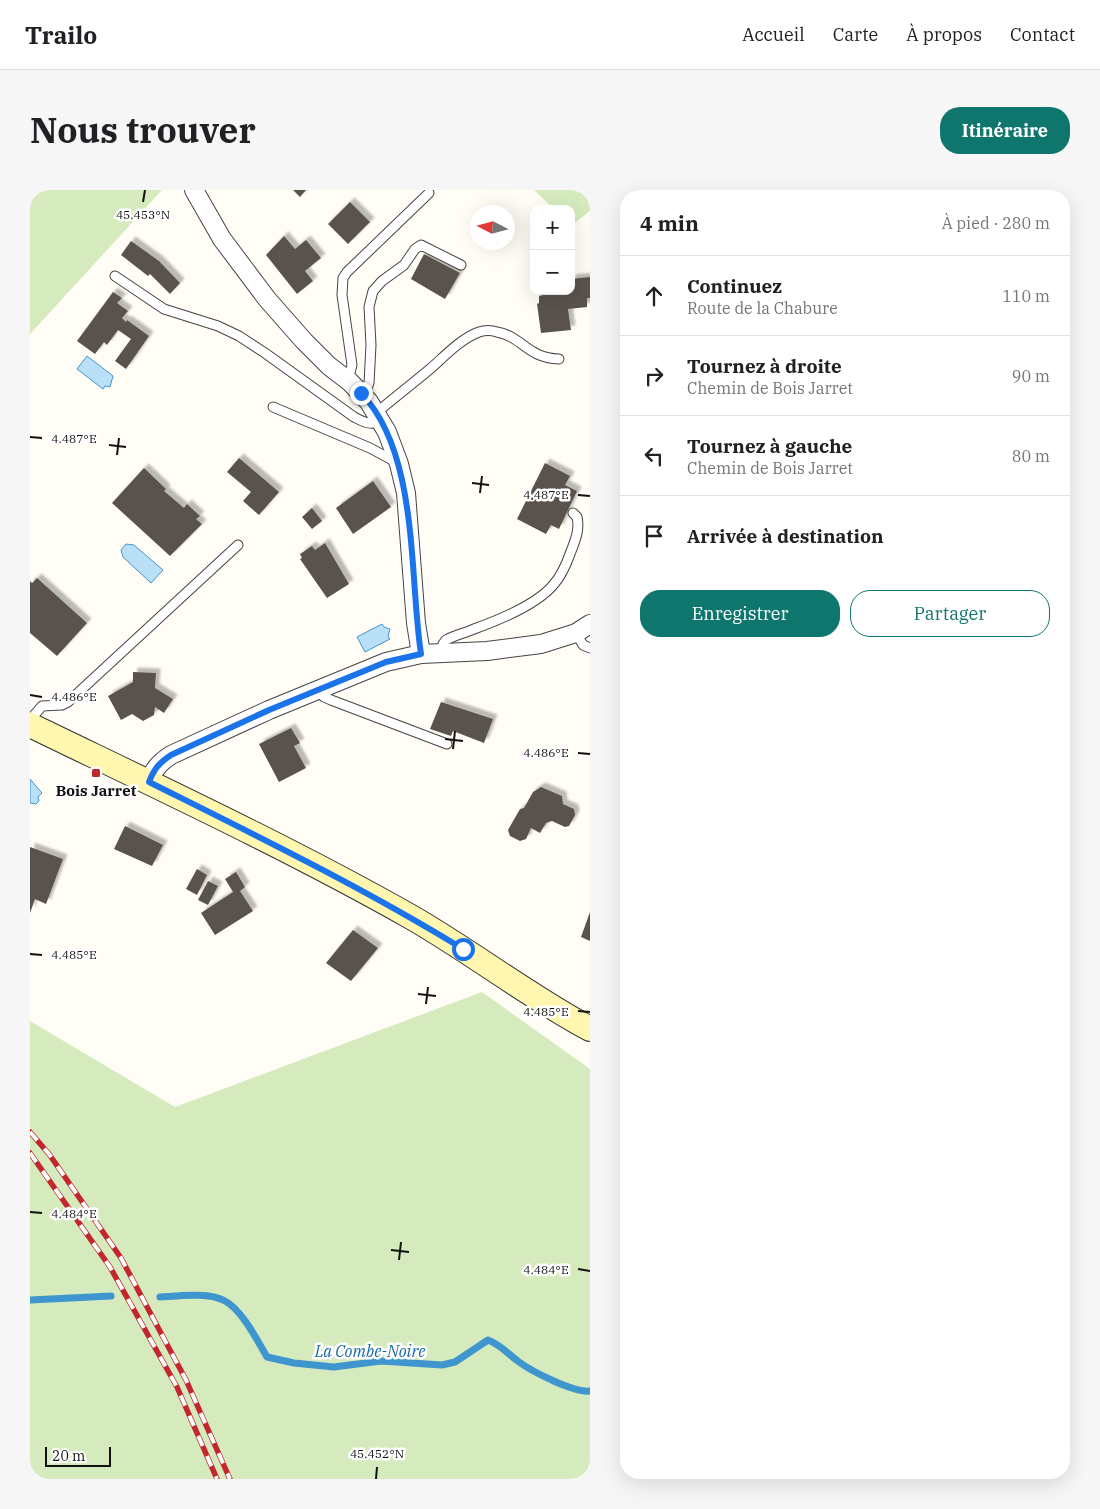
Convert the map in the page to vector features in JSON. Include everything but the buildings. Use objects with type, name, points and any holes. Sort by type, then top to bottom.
[{"type":"main road","points":[[30,725],[287,851],[412,918],[590,1029]]},
{"type":"street","points":[[194,190],[222,239],[267,299],[304,341],[329,366],[361,393],[369,402],[387,432],[399,464],[406,493],[416,623],[421,654]]},
{"type":"street","points":[[149,782],[155,769],[171,755],[269,710],[386,662],[421,654],[487,651],[541,644],[583,628]]},
{"type":"lane","points":[[346,379],[352,365],[342,295],[343,278],[429,192]]},
{"type":"lane","points":[[361,393],[367,388],[370,374],[369,307],[373,291],[382,281],[404,265],[415,249],[421,245],[461,265]]},
{"type":"lane","points":[[115,276],[164,309],[218,326],[239,336],[266,353],[354,417],[366,423],[374,424],[378,417],[459,344],[478,332],[488,330],[499,332],[510,336],[540,357],[559,359]]},
{"type":"lane","points":[[273,407],[370,448],[399,464]]},
{"type":"lane","points":[[443,653],[443,644],[446,640],[510,613],[540,597],[553,585],[564,570],[576,539],[579,525],[578,517],[573,514]]},
{"type":"lane","points":[[30,720],[42,706],[62,705],[68,702],[238,545]]},
{"type":"lane","points":[[583,628],[583,645],[590,648]]},
{"type":"lane","points":[[319,689],[324,697],[447,744]]},
{"type":"green space","points":[[30,190],[162,190],[30,334]]},
{"type":"green space","points":[[534,190],[590,190],[590,211],[575,223],[575,205],[550,205]]},
{"type":"green space","points":[[482,992],[590,1069],[590,1479],[30,1479],[30,1021],[175,1107]]},
{"type":"water","points":[[87,356],[113,376],[110,387],[105,386],[103,389],[77,369]]},
{"type":"water","points":[[126,544],[134,545],[163,570],[151,583],[123,557],[121,550]]},
{"type":"water","points":[[382,624],[390,629],[388,636],[390,639],[365,652],[357,637]]},
{"type":"water","points":[[30,779],[42,793],[38,797],[39,801],[36,804],[30,803]]},
{"type":"waterway","name":"La Combe-Noire","points":[[160,1297],[184,1295],[211,1296],[225,1301],[243,1318],[267,1357],[294,1363],[334,1367],[381,1361],[442,1365],[455,1362],[488,1340],[543,1376],[574,1389],[590,1391]]},
{"type":"waterway","name":"La Combe-Noire","points":[[30,1300],[111,1296]]},
{"type":"railway","points":[[30,1132],[49,1154],[121,1258],[186,1380],[230,1479]]},
{"type":"railway","points":[[30,1153],[110,1267],[177,1387],[217,1479]]},
{"type":"place","name":"Bois Jarret","points":[[96,773]]},
{"type":"route","points":[[361,393],[369,402],[387,432],[399,464],[406,493],[416,623],[421,654],[386,662],[269,710],[171,755],[155,769],[149,782],[287,851],[412,918],[463,949]]}]
